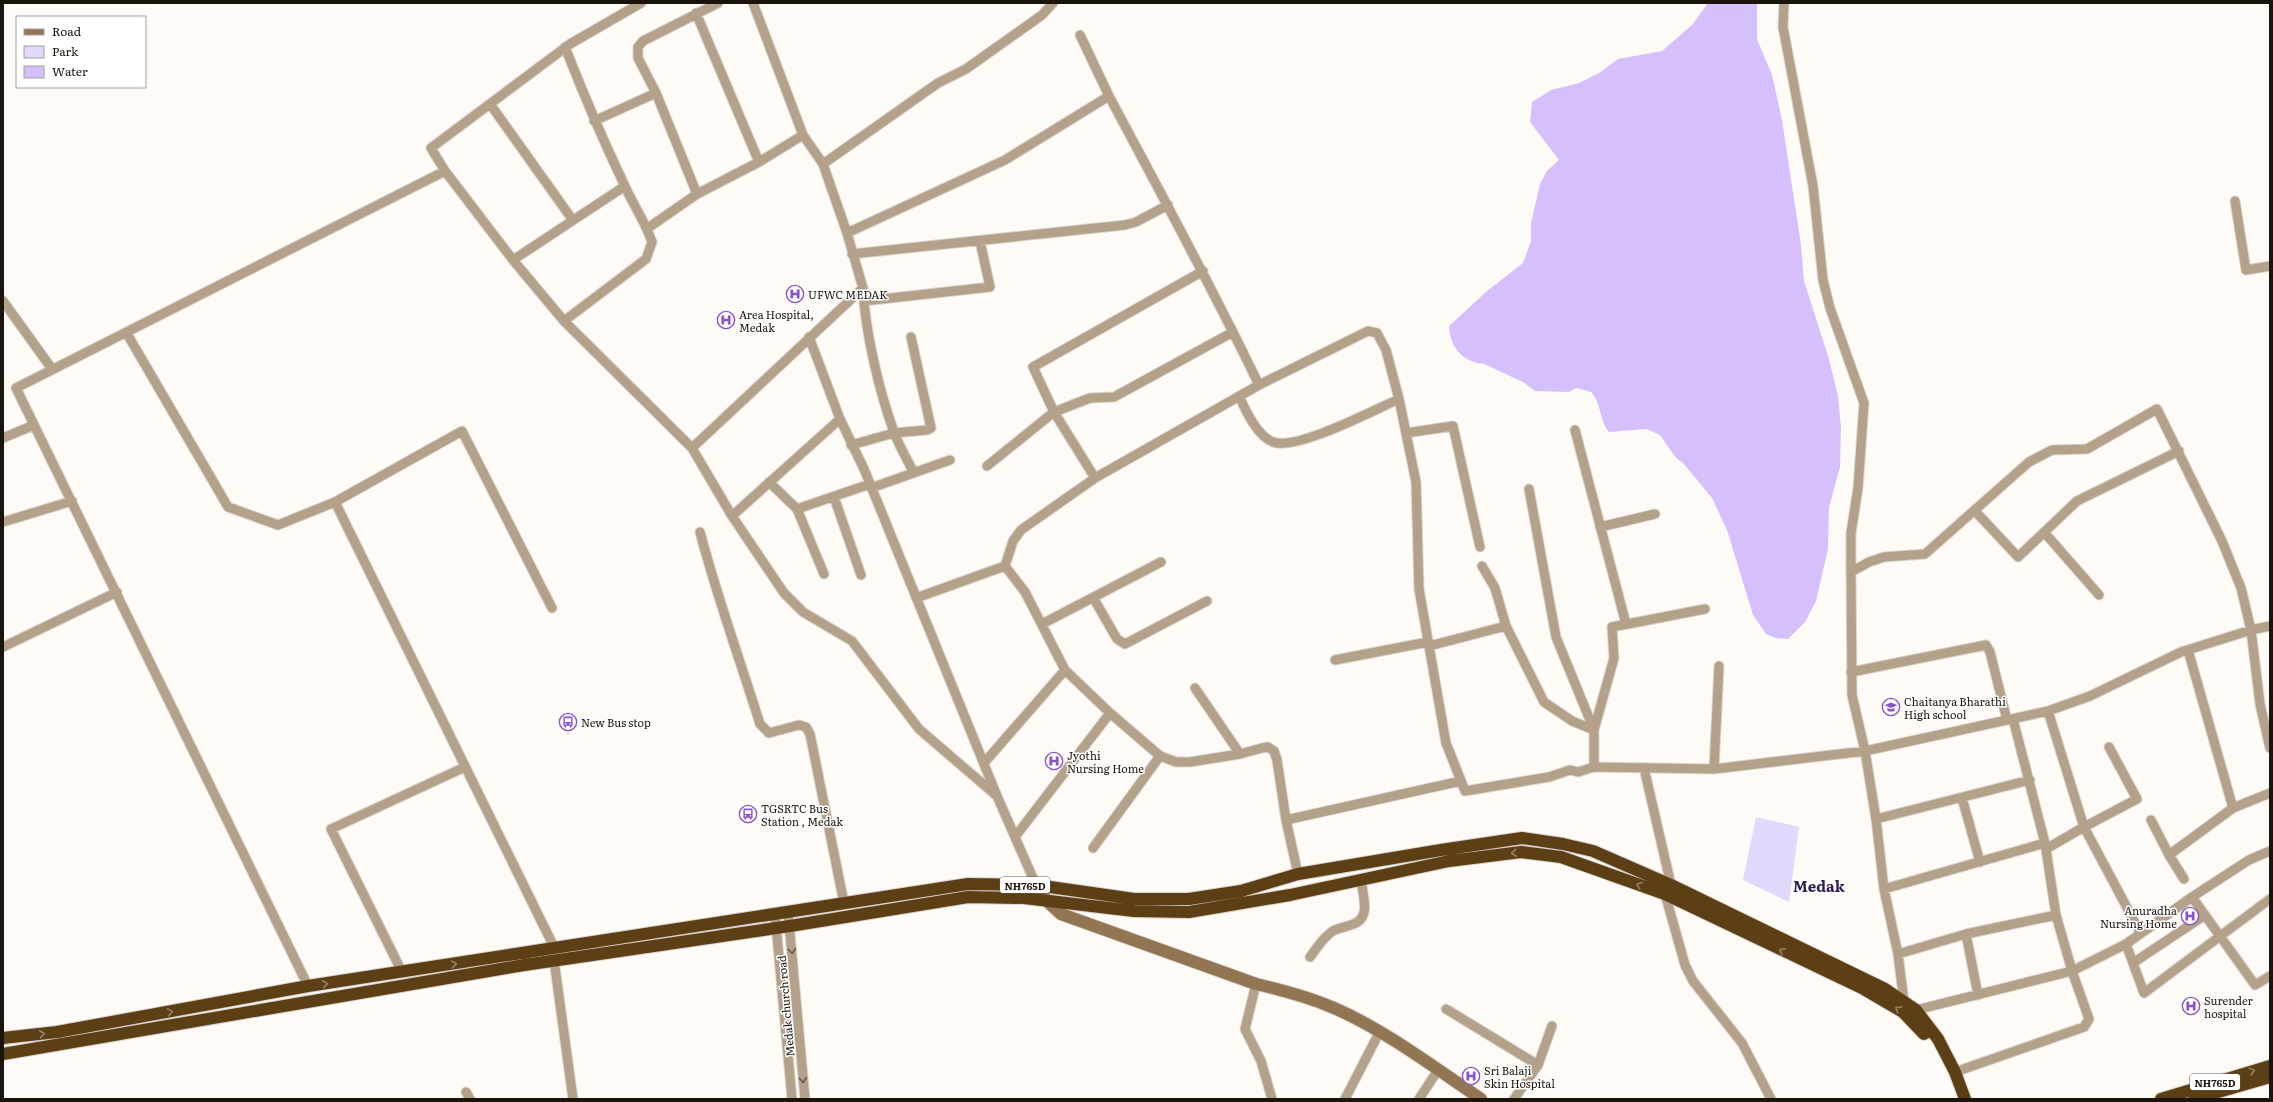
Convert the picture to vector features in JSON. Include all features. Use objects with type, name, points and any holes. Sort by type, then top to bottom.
[{"type":"highway","name":"NH765D","points":[[3,1038],[56,1032],[308,986],[968,884],[1036,885],[1134,899],[1189,899],[1241,890],[1298,874],[1522,838],[1593,851],[1862,988],[1903,1012],[1914,1021],[1948,1070],[1956,1099]]},
{"type":"highway","name":"NH765D","points":[[3,1054],[57,1046],[324,998],[554,960],[790,926],[968,897],[1024,898],[1134,911],[1189,912],[1290,895],[1449,861],[1521,852],[1540,853],[1561,857],[1668,890],[1885,989],[1916,1010],[1938,1039],[1955,1072],[1965,1099]]},
{"type":"highway","name":"NH765D","points":[[2161,1099],[2270,1066]]},
{"type":"highway","name":"NH765D","points":[[2194,1099],[2270,1077]]},
{"type":"street","points":[[641,3],[565,47],[431,148],[445,171],[513,260],[564,321],[692,448],[732,516],[780,587],[793,603],[803,612],[852,641],[919,729],[997,796]]},
{"type":"street","points":[[697,194],[656,93],[638,58],[638,48],[642,41],[718,3]]},
{"type":"street","points":[[753,3],[803,135],[823,164],[847,233],[852,254],[864,288],[864,301],[873,350],[894,433],[914,473]]},
{"type":"street","points":[[823,164],[938,83],[966,69],[1042,15],[1053,3]]},
{"type":"street","points":[[1784,3],[1783,27],[1813,186],[1823,280],[1830,308],[1864,403],[1858,488],[1851,533],[1852,695],[1865,751],[1876,819],[1884,889],[1898,954],[1904,1002]]},
{"type":"street","points":[[696,13],[759,162]]},
{"type":"street","points":[[1080,35],[1109,96],[1203,271],[1259,385]]},
{"type":"street","points":[[564,321],[646,259],[652,242],[648,228],[624,186],[594,121],[565,47]]},
{"type":"street","points":[[594,121],[656,93]]},
{"type":"street","points":[[847,233],[1004,160],[1109,96]]},
{"type":"street","points":[[490,104],[572,219]]},
{"type":"street","points":[[648,228],[697,194],[759,162],[803,135]]},
{"type":"street","points":[[308,986],[16,388],[445,171]]},
{"type":"street","points":[[513,260],[572,219],[624,186]]},
{"type":"street","points":[[2235,201],[2246,270],[2270,266]]},
{"type":"street","points":[[852,254],[1125,225],[1136,222],[1168,206]]},
{"type":"street","points":[[864,301],[990,287],[980,241]]},
{"type":"street","points":[[1095,478],[1054,412],[1033,367],[1203,271]]},
{"type":"street","points":[[692,448],[809,337],[864,288]]},
{"type":"street","points":[[3,301],[52,369]]},
{"type":"street","points":[[987,466],[1054,412],[1090,398],[1114,397],[1233,332],[1231,328]]},
{"type":"street","points":[[1005,566],[1013,541],[1021,530],[1095,478],[1259,385],[1368,331],[1377,333],[1386,350],[1399,399],[1416,482],[1418,583],[1446,743],[1465,791],[1549,777],[1570,770],[1578,772],[1594,767],[1714,769],[1865,751],[2048,711],[2090,696],[2171,656],[2251,630],[2270,626]]},
{"type":"street","points":[[126,332],[228,507],[278,525],[335,502],[462,430],[552,608]]},
{"type":"street","points":[[809,337],[840,419],[871,486],[997,796],[1036,885],[1047,901],[1061,914],[1256,984],[1283,990],[1334,1008],[1379,1032],[1481,1099]]},
{"type":"street","points":[[851,445],[894,433],[927,430],[931,428],[911,337]]},
{"type":"street","points":[[1239,396],[1252,421],[1262,433],[1272,442],[1282,444],[1311,439],[1399,399]]},
{"type":"street","points":[[1851,572],[1869,562],[1884,557],[1925,554],[1976,511],[2029,462],[2052,450],[2087,449],[2157,409],[2222,541],[2242,588],[2266,712],[2270,748]]},
{"type":"street","points":[[732,516],[840,419]]},
{"type":"street","points":[[3,438],[34,425]]},
{"type":"street","points":[[1406,433],[1453,426],[1480,547]]},
{"type":"street","points":[[1575,430],[1626,624]]},
{"type":"street","points":[[1976,511],[2018,557],[2076,501],[2179,451]]},
{"type":"street","points":[[797,509],[914,473],[950,460]]},
{"type":"street","points":[[769,482],[797,509],[824,574]]},
{"type":"street","points":[[1529,489],[1556,637],[1594,730]]},
{"type":"street","points":[[834,497],[861,575]]},
{"type":"street","points":[[3,522],[72,501]]},
{"type":"street","points":[[335,502],[554,947]]},
{"type":"street","points":[[1600,527],[1656,514]]},
{"type":"street","points":[[700,532],[715,587],[730,625],[760,724],[769,733],[800,725],[806,727],[814,742],[844,903]]},
{"type":"street","points":[[2044,532],[2099,595]]},
{"type":"street","points":[[1042,624],[1161,562]]},
{"type":"street","points":[[916,598],[1005,566]]},
{"type":"street","points":[[1005,566],[1025,592],[1065,670],[1110,713],[1160,756],[1176,762],[1190,762],[1240,754],[1262,748],[1268,748],[1274,751],[1277,760],[1286,820],[1298,874]]},
{"type":"street","points":[[1482,566],[1495,588],[1506,626],[1544,702],[1572,720],[1594,730]]},
{"type":"street","points":[[3,647],[116,592]]},
{"type":"street","points":[[1094,598],[1117,639],[1125,644],[1207,601]]},
{"type":"street","points":[[1594,767],[1594,730],[1614,658],[1612,627],[1705,610]]},
{"type":"street","points":[[1335,660],[1428,642],[1433,645],[1506,626]]},
{"type":"street","points":[[1851,672],[1986,645],[1990,652],[2030,780],[2045,846],[2056,915],[2072,971],[2089,1018],[2084,1027],[1955,1072]]},
{"type":"street","points":[[2188,650],[2233,808]]},
{"type":"street","points":[[1714,769],[1719,666]]},
{"type":"street","points":[[984,763],[1065,670]]},
{"type":"street","points":[[1196,688],[1240,754]]},
{"type":"street","points":[[2048,711],[2084,827],[2140,932]]},
{"type":"street","points":[[1015,836],[1110,713]]},
{"type":"street","points":[[1884,889],[1980,862],[2045,846],[2137,800],[2109,747]]},
{"type":"street","points":[[1093,848],[1160,756]]},
{"type":"street","points":[[402,972],[332,829],[465,768]]},
{"type":"street","points":[[1644,768],[1668,890],[1685,966],[1693,981],[1742,1043],[1771,1099]]},
{"type":"street","points":[[1876,819],[2030,780]]},
{"type":"street","points":[[1286,820],[1461,781]]},
{"type":"street","points":[[2169,855],[2233,808],[2270,793]]},
{"type":"street","points":[[1962,798],[1980,862]]},
{"type":"street","points":[[2151,820],[2169,855],[2184,879]]},
{"type":"street","points":[[1916,1010],[1978,996],[2072,971],[2126,944],[2140,932],[2192,897],[2250,860],[2270,851]]},
{"type":"street","points":[[1310,957],[1322,941],[1333,930],[1352,925],[1362,919],[1365,912],[1361,880]]},
{"type":"street","points":[[2192,897],[2255,985],[2270,976]]},
{"type":"street","points":[[2126,944],[2144,994],[2270,899]]},
{"type":"street","name":"Medak church road","points":[[788,912],[805,1099]]},
{"type":"street","name":"Medak church road","points":[[775,914],[792,1099]]},
{"type":"street","points":[[1898,954],[1966,934],[2056,915]]},
{"type":"street","points":[[2132,963],[2205,915]]},
{"type":"street","points":[[1966,934],[1978,996]]},
{"type":"street","points":[[554,960],[572,1099]]},
{"type":"street","points":[[1256,984],[1245,1029],[1261,1062],[1272,1099]]},
{"type":"street","points":[[1446,1009],[1538,1064]]},
{"type":"street","points":[[1514,1099],[1538,1064],[1552,1026]]},
{"type":"street","points":[[1345,1099],[1379,1032]]},
{"type":"street","points":[[1419,1099],[1438,1070]]},
{"type":"green space","points":[[1756,817],[1799,827],[1789,902],[1743,880]]},
{"type":"water","points":[[1708,3],[1757,3],[1757,39],[1772,75],[1782,120],[1801,245],[1804,281],[1829,359],[1838,396],[1841,428],[1840,467],[1829,507],[1828,549],[1816,601],[1805,622],[1788,639],[1775,638],[1766,634],[1753,615],[1727,530],[1712,498],[1683,463],[1676,458],[1660,435],[1647,429],[1609,432],[1595,397],[1591,392],[1576,388],[1569,392],[1535,391],[1523,382],[1484,364],[1476,363],[1464,357],[1455,347],[1450,334],[1449,326],[1487,291],[1523,263],[1531,241],[1531,223],[1540,184],[1547,171],[1559,160],[1530,122],[1532,102],[1551,90],[1579,83],[1599,73],[1618,59],[1662,51],[1692,25]]},
{"type":"place","name":"UFWC MEDAK","points":[[795,294]]},
{"type":"place","name":"Area Hospital, Medak","points":[[726,320]]},
{"type":"place","name":"Chaitanya Bharathi High school","points":[[1891,707]]},
{"type":"place","name":"New Bus stop","points":[[568,722]]},
{"type":"place","name":"Jyothi Nursing Home","points":[[1054,761]]},
{"type":"place","name":"TGSRTC Bus Station , Medak","points":[[748,814]]},
{"type":"place","name":"Anuradha Nursing Home","points":[[2190,916]]},
{"type":"place","name":"Surender hospital","points":[[2191,1006]]},
{"type":"place","name":"Sri Balaji Skin Hospital","points":[[1471,1076]]},
{"type":"district","name":"Medak","points":[[1819,885]]}]
